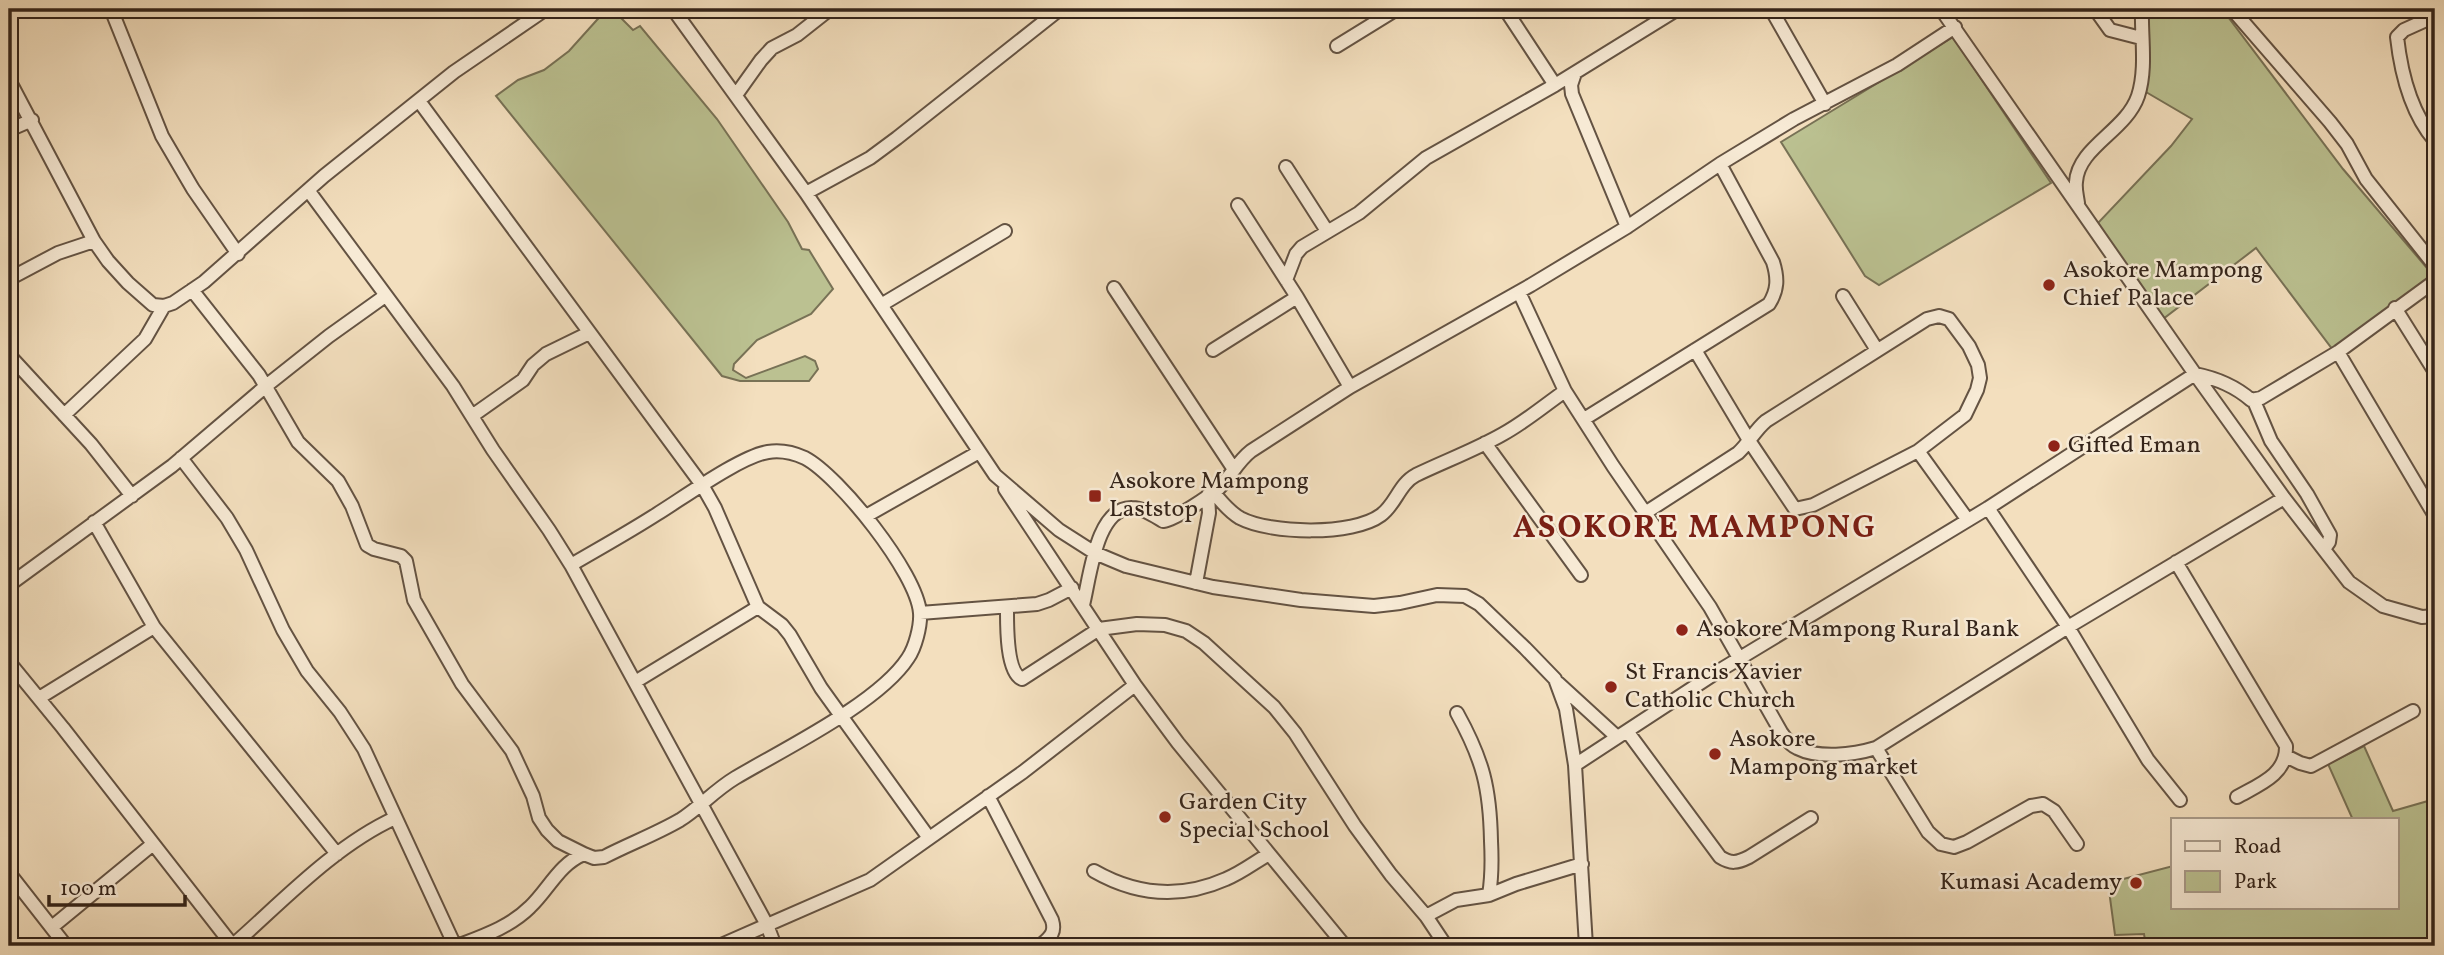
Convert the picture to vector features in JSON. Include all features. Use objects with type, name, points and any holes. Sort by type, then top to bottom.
[{"type":"street","points":[[111,9],[162,136],[192,189],[238,254]]},
{"type":"street","points":[[64,415],[145,339],[164,306],[192,290],[238,254],[308,190],[454,72],[546,9]]},
{"type":"street","points":[[673,9],[806,194],[1135,685],[1178,743],[1345,946]]},
{"type":"street","points":[[736,95],[772,48],[797,35],[830,9]]},
{"type":"street","points":[[806,194],[870,158],[1060,9]]},
{"type":"street","points":[[1337,46],[1397,9]]},
{"type":"street","points":[[1505,9],[1555,85]]},
{"type":"street","points":[[1286,280],[1296,254],[1302,247],[1359,213],[1426,158],[1555,85],[1678,9]]},
{"type":"street","points":[[1771,9],[1825,104]]},
{"type":"street","points":[[1941,9],[2195,374],[2284,498],[2349,582],[2384,606],[2422,617],[2435,616]]},
{"type":"street","points":[[2095,9],[2110,30],[2141,38]]},
{"type":"street","points":[[2078,207],[2078,168],[2092,149],[2130,114],[2139,93],[2143,9]]},
{"type":"street","points":[[2232,9],[2330,122],[2347,144],[2366,179],[2435,266]]},
{"type":"street","points":[[2435,16],[2403,30],[2397,37],[2413,107],[2435,141]]},
{"type":"street","points":[[1083,605],[1103,527],[1111,515],[1121,509],[1132,508],[1144,510],[1167,521],[1211,493],[1251,451],[1350,387],[1519,292],[1627,227],[1720,164],[1794,119],[1897,65],[1955,27]]},
{"type":"street","points":[[1574,73],[1572,94],[1627,227]]},
{"type":"street","points":[[9,80],[94,241],[128,283],[152,305],[164,306]]},
{"type":"street","points":[[419,101],[702,485],[715,508],[758,607],[782,625],[790,635],[840,716],[929,838]]},
{"type":"street","points":[[9,130],[32,120]]},
{"type":"street","points":[[1584,419],[1769,304],[1775,295],[1777,285],[1773,262],[1720,164]]},
{"type":"street","points":[[1286,167],[1327,231]]},
{"type":"street","points":[[308,190],[472,416],[571,565],[775,946]]},
{"type":"street","points":[[1238,205],[1350,387]]},
{"type":"street","points":[[881,305],[1005,231]]},
{"type":"street","points":[[9,279],[58,253],[94,241]]},
{"type":"street","points":[[2254,401],[2337,352],[2435,281]]},
{"type":"street","points":[[1114,288],[1233,468]]},
{"type":"street","points":[[192,290],[266,386],[298,442],[338,481],[367,545],[374,550],[401,556],[406,561],[414,600],[462,684],[512,751],[533,796],[539,818],[558,841],[584,854],[594,858],[604,857],[678,821],[717,789],[840,716],[890,681],[910,656],[918,629],[920,612],[913,588],[898,561],[866,516],[806,458],[786,452],[766,452],[734,466],[571,565]]},
{"type":"street","points":[[1519,292],[1565,391],[1710,607],[1781,732],[1796,748],[1842,755],[1875,748],[2068,627],[2284,498]]},
{"type":"street","points":[[9,585],[132,496],[266,386],[385,296]]},
{"type":"street","points":[[1843,296],[1877,350]]},
{"type":"street","points":[[1213,350],[1297,297]]},
{"type":"street","points":[[2395,308],[2435,372]]},
{"type":"street","points":[[1645,513],[1738,453],[1750,442],[1766,421],[1927,319],[1939,316],[1949,319],[1957,327],[1978,365],[1980,378],[1965,415],[1918,451],[1813,505],[1795,509],[1750,442],[1695,350]]},
{"type":"street","points":[[472,416],[523,380],[533,365],[546,354],[589,333]]},
{"type":"street","points":[[2337,352],[2431,498],[2435,516]]},
{"type":"street","points":[[9,355],[132,496]]},
{"type":"street","points":[[1575,765],[1738,660],[1988,508],[2195,374],[2214,378],[2254,401],[2271,441],[2307,494],[2330,535],[2324,549]]},
{"type":"street","points":[[1211,493],[1229,511],[1262,525],[1300,531],[1329,530],[1373,520],[1391,506],[1401,488],[1413,477],[1505,433],[1565,391]]},
{"type":"street","points":[[1485,443],[1581,575]]},
{"type":"street","points":[[1918,451],[1967,519]]},
{"type":"street","points":[[866,516],[979,452]]},
{"type":"street","points":[[181,458],[213,498],[246,550],[283,630],[307,671],[358,739],[456,946],[502,928],[517,918],[546,890],[570,859],[584,854]]},
{"type":"street","points":[[995,475],[1059,530],[1095,553],[1126,566],[1196,583],[1301,600],[1374,606],[1437,595],[1465,596],[1497,620],[1555,680],[1622,734],[1720,857],[1729,863],[1749,857],[1811,818]]},
{"type":"street","points":[[1196,583],[1211,493]]},
{"type":"street","points":[[1988,508],[2068,627],[2148,760],[2180,800]]},
{"type":"street","points":[[94,522],[154,626],[337,854]]},
{"type":"street","points":[[2176,562],[2286,746],[2286,756],[2277,772],[2237,797]]},
{"type":"street","points":[[920,612],[1037,604],[1072,588]]},
{"type":"street","points":[[635,682],[758,607]]},
{"type":"street","points":[[1007,607],[1007,631],[1013,672],[1021,680],[1099,629],[1136,624],[1165,625],[1186,631],[1204,643],[1274,707],[1295,733],[1355,826],[1426,916],[1446,946]]},
{"type":"street","points":[[39,698],[154,626]]},
{"type":"street","points":[[9,662],[232,946],[337,854],[360,836],[395,818]]},
{"type":"street","points":[[1555,680],[1566,709],[1575,765],[1586,946]]},
{"type":"street","points":[[719,946],[870,880],[1023,772],[1135,685]]},
{"type":"street","points":[[2286,756],[2300,764],[2311,766],[2413,711]]},
{"type":"street","points":[[1457,713],[1474,747],[1488,786],[1493,876],[1489,895]]},
{"type":"street","points":[[1875,748],[1928,832],[1941,844],[1954,847],[2031,806],[2043,804],[2054,811],[2077,844]]},
{"type":"street","points":[[988,796],[1052,920],[1055,929],[1040,946]]},
{"type":"street","points":[[52,927],[153,844]]},
{"type":"street","points":[[1094,871],[1131,888],[1152,892],[1177,892],[1228,879],[1269,854]]},
{"type":"street","points":[[1426,916],[1456,900],[1489,895],[1582,864]]},
{"type":"street","points":[[9,873],[66,946]]},
{"type":"green space","points":[[2150,9],[2222,9],[2343,169],[2432,274],[2408,297],[2333,350],[2256,248],[2163,319],[2097,224],[2171,146],[2192,119],[2146,92],[2146,20]]},
{"type":"green space","points":[[605,11],[611,16],[616,13],[633,30],[640,26],[717,119],[788,222],[802,249],[809,250],[833,289],[811,314],[757,340],[734,364],[733,370],[746,378],[805,356],[815,361],[818,369],[809,381],[740,381],[722,376],[496,96],[518,80],[544,70],[569,51]]},
{"type":"green space","points":[[1953,37],[2051,183],[1879,285],[1865,276],[1781,142]]},
{"type":"green space","name":"Kumasi Academy","points":[[2364,746],[2393,811],[2428,801],[2430,804],[2435,802],[2435,946],[2146,946],[2144,934],[2115,935],[2108,883],[2171,867],[2171,909],[2398,909],[2398,818],[2352,818],[2328,764]]},
{"type":"place","name":"Asokore Mampong Chief Palace","points":[[2049,285]]},
{"type":"place","name":"Gifted Eman","points":[[2054,446]]},
{"type":"place","name":"Asokore Mampong Laststop","points":[[1095,496]]},
{"type":"place","name":"Asokore Mampong Rural Bank","points":[[1682,630]]},
{"type":"place","name":"St Francis Xavier Catholic Church","points":[[1611,687]]},
{"type":"place","name":"Asokore Mampong market","points":[[1715,754]]},
{"type":"place","name":"Garden City Special School","points":[[1165,817]]},
{"type":"place","name":"Kumasi Academy","points":[[2136,883]]},
{"type":"district","name":"ASOKORE MAMPONG","points":[[1695,529]]}]
